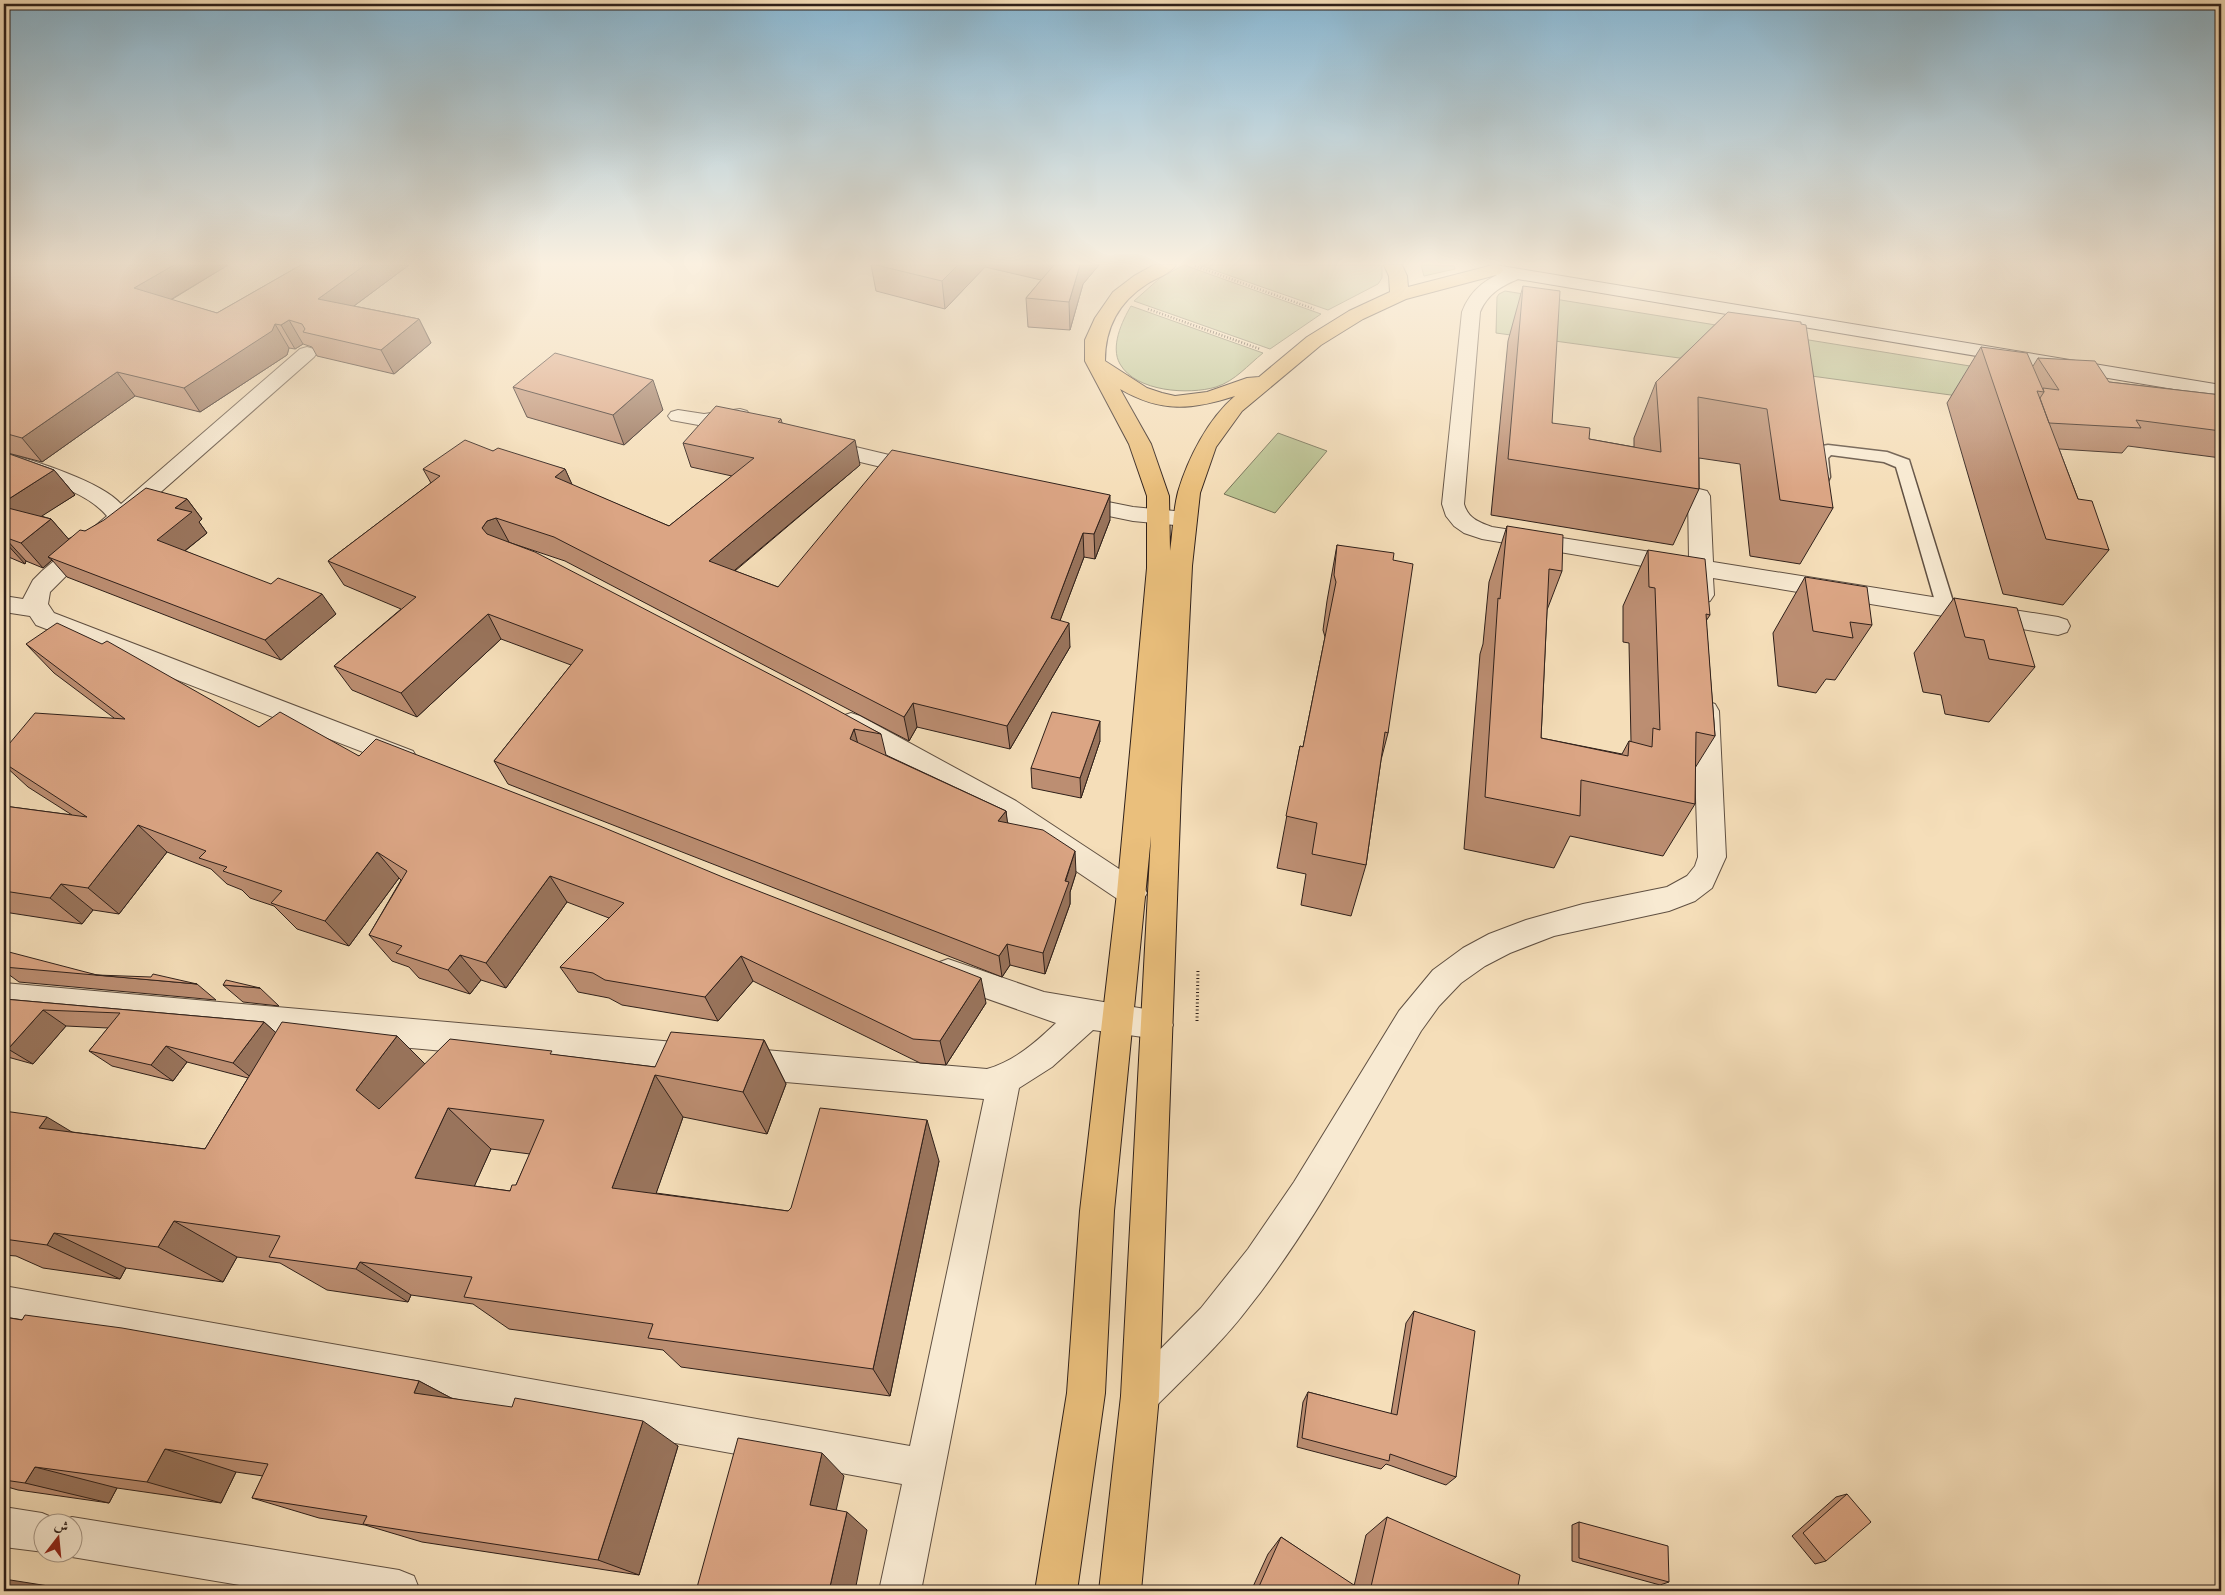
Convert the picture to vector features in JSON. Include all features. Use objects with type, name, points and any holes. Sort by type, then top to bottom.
[{"type":"main road","points":[[1095,339],[1095,360],[1140,444],[1151,470],[1158,496],[1172,518],[1167,789],[1140,1396],[1120,1591]]},
{"type":"main road","points":[[1056,1591],[1086,1394],[1097,1211],[1132,893],[1159,568],[1172,518],[1189,493],[1206,447],[1235,407],[1317,339]]},
{"type":"main road","points":[[1095,360],[1129,388],[1143,394],[1171,401],[1213,398],[1275,374]]},
{"type":"street","points":[[1468,339],[1453,504],[1454,512],[1460,522],[1474,529],[1490,534],[1701,566],[2058,626]]},
{"type":"street","points":[[1921,339],[2221,391]]},
{"type":"street","points":[[1980,349],[1991,376]]},
{"type":"street","points":[[307,352],[46,580],[35,596],[36,609],[45,619],[59,626],[431,768]]},
{"type":"street","points":[[678,416],[704,420],[747,415],[760,419]]},
{"type":"street","points":[[799,437],[843,452],[938,473]]},
{"type":"street","points":[[4,460],[77,486],[105,500],[120,517]]},
{"type":"street","points":[[1699,496],[1703,626]]},
{"type":"street","points":[[1054,498],[1122,513],[1172,518]]},
{"type":"street","points":[[4,604],[36,609]]},
{"type":"street","points":[[1140,1396],[1191,1346],[1236,1295],[1272,1246],[1410,1021],[1428,996],[1449,975],[1492,946],[1528,931],[1676,896],[1695,888],[1704,879],[1712,857],[1705,685]]},
{"type":"street","points":[[832,713],[1006,809],[1132,893]]},
{"type":"street","points":[[929,965],[1036,1004],[1087,1015],[1157,1025]]},
{"type":"street","points":[[4,997],[970,1084],[1004,1081],[1020,1074],[1087,1015]]},
{"type":"street","points":[[900,1591],[1004,1081]]},
{"type":"street","points":[[4,1304],[925,1468]]},
{"type":"street","points":[[4,1527],[32,1531]]},
{"type":"street","points":[[82,1540],[399,1591]]},
{"type":"lane","points":[[1823,490],[1820,456],[1828,450],[1887,457],[1903,464],[1946,608]]},
{"type":"path","points":[[1234,339],[1291,360]]},
{"type":"path","points":[[1197,1021],[1198,962]]},
{"type":"green space","points":[[1117,339],[1225,339],[1263,353],[1235,377],[1223,384],[1205,389],[1178,391],[1150,386],[1138,381],[1128,373],[1117,357]]},
{"type":"green space","points":[[1243,339],[1284,339],[1270,349]]},
{"type":"green space","points":[[1543,339],[1805,339],[1970,366],[1980,399]]},
{"type":"green space","points":[[1278,433],[1327,451],[1275,513],[1224,494]]},
{"type":"building","points":[[4,339],[259,339],[184,388],[117,372],[22,438],[4,433]]},
{"type":"building","points":[[335,339],[394,339],[381,350]]},
{"type":"building","points":[[1518,339],[1557,339],[1552,423],[1590,428],[1589,439],[1661,452],[1656,382],[1700,339],[1808,339],[1833,508],[1780,500],[1767,409],[1698,397],[1699,489],[1508,459]]},
{"type":"building","points":[[1981,347],[2027,353],[2044,392],[2037,391],[2078,499],[2092,501],[2109,550],[2046,539]]},
{"type":"building","points":[[555,353],[653,380],[613,415],[513,387]]},
{"type":"building","points":[[2038,358],[2095,361],[2109,382],[2221,395],[2221,431],[2136,420],[2141,428],[2049,423],[2040,398],[2044,392],[2043,388],[2059,390]]},
{"type":"building","points":[[716,406],[781,419],[778,422],[855,440],[709,561],[778,587],[892,450],[1110,495],[1094,534],[1083,533],[1051,618],[1069,623],[1007,726],[913,703],[904,717],[554,537],[496,518],[487,521],[482,528],[487,534],[535,552],[881,734],[854,729],[850,739],[1006,811],[998,821],[1043,830],[1075,851],[1065,881],[1069,882],[1043,953],[1007,944],[999,956],[494,761],[583,650],[488,614],[401,693],[334,666],[416,597],[328,561],[440,476],[423,469],[465,440],[493,451],[498,448],[565,469],[555,477],[669,526],[754,458],[683,443]]},
{"type":"building","points":[[4,452],[54,470],[4,502]]},
{"type":"building","points":[[146,488],[187,499],[175,508],[192,512],[157,540],[271,584],[278,578],[322,594],[265,640],[48,557],[80,530],[85,531],[104,520]]},
{"type":"building","points":[[4,507],[51,519],[21,543],[4,537]]},
{"type":"building","points":[[1507,526],[1563,535],[1562,571],[1549,569],[1541,738],[1628,756],[1629,741],[1652,747],[1653,728],[1660,730],[1655,588],[1649,587],[1648,550],[1705,559],[1710,615],[1706,614],[1715,736],[1696,732],[1695,804],[1581,780],[1580,816],[1485,797],[1498,598],[1500,599]]},
{"type":"building","points":[[1337,545],[1394,553],[1393,560],[1413,564],[1388,733],[1385,732],[1366,865],[1312,854],[1317,823],[1286,816],[1300,746],[1303,747],[1336,582],[1334,575]]},
{"type":"building","points":[[1805,577],[1867,587],[1872,625],[1850,622],[1853,638],[1813,631]]},
{"type":"building","points":[[1954,598],[2017,608],[2035,667],[1989,659],[1984,640],[1965,637]]},
{"type":"building","points":[[57,623],[102,644],[107,641],[259,727],[280,712],[359,756],[376,739],[981,978],[940,1041],[913,1039],[741,956],[705,997],[605,980],[593,973],[560,967],[624,903],[550,876],[486,963],[460,955],[448,970],[396,953],[402,946],[369,935],[407,871],[377,852],[325,921],[271,903],[282,891],[223,871],[227,867],[199,858],[206,851],[138,825],[88,888],[61,884],[50,898],[4,891],[4,806],[87,817],[4,763],[4,750],[35,713],[125,719],[26,644]]},
{"type":"building","points":[[1052,712],[1100,721],[1080,778],[1031,768]]},
{"type":"building","points":[[9,952],[97,975],[151,977],[153,974],[197,984],[4,967],[4,958]]},
{"type":"building","points":[[226,980],[260,988],[223,985]]},
{"type":"building","points":[[4,999],[264,1022],[233,1063],[166,1046],[151,1065],[89,1051],[120,1013],[43,1010],[8,1049],[4,1047]]},
{"type":"building","points":[[282,1022],[397,1036],[356,1090],[379,1109],[450,1039],[552,1051],[550,1054],[655,1067],[671,1032],[764,1040],[743,1092],[655,1075],[612,1188],[788,1211],[791,1208],[820,1108],[927,1120],[873,1369],[648,1338],[653,1324],[464,1297],[472,1277],[360,1262],[356,1269],[269,1257],[280,1236],[174,1221],[158,1247],[54,1233],[47,1245],[4,1239],[4,1111],[47,1117],[39,1128],[205,1149]],"holes":[[[448,1108],[544,1120],[516,1185],[512,1185],[510,1191],[415,1178]]]},
{"type":"building","points":[[1414,1311],[1475,1331],[1456,1477],[1390,1454],[1389,1461],[1302,1438],[1308,1392],[1397,1415]]},
{"type":"building","points":[[25,1315],[122,1328],[419,1381],[414,1393],[512,1407],[515,1398],[643,1421],[598,1560],[363,1524],[367,1516],[252,1498],[268,1464],[165,1449],[147,1482],[35,1467],[25,1483],[4,1480],[4,1317],[22,1320]]},
{"type":"building","points":[[738,1438],[822,1453],[810,1505],[847,1512],[829,1591],[696,1591]]},
{"type":"building","points":[[1847,1494],[1871,1522],[1826,1561],[1803,1533]]},
{"type":"building","points":[[1387,1517],[1520,1575],[1517,1591],[1370,1591]]},
{"type":"building","points":[[1579,1522],[1668,1546],[1669,1582],[1579,1558]]},
{"type":"building","points":[[1281,1537],[1363,1591],[1257,1591]]}]
